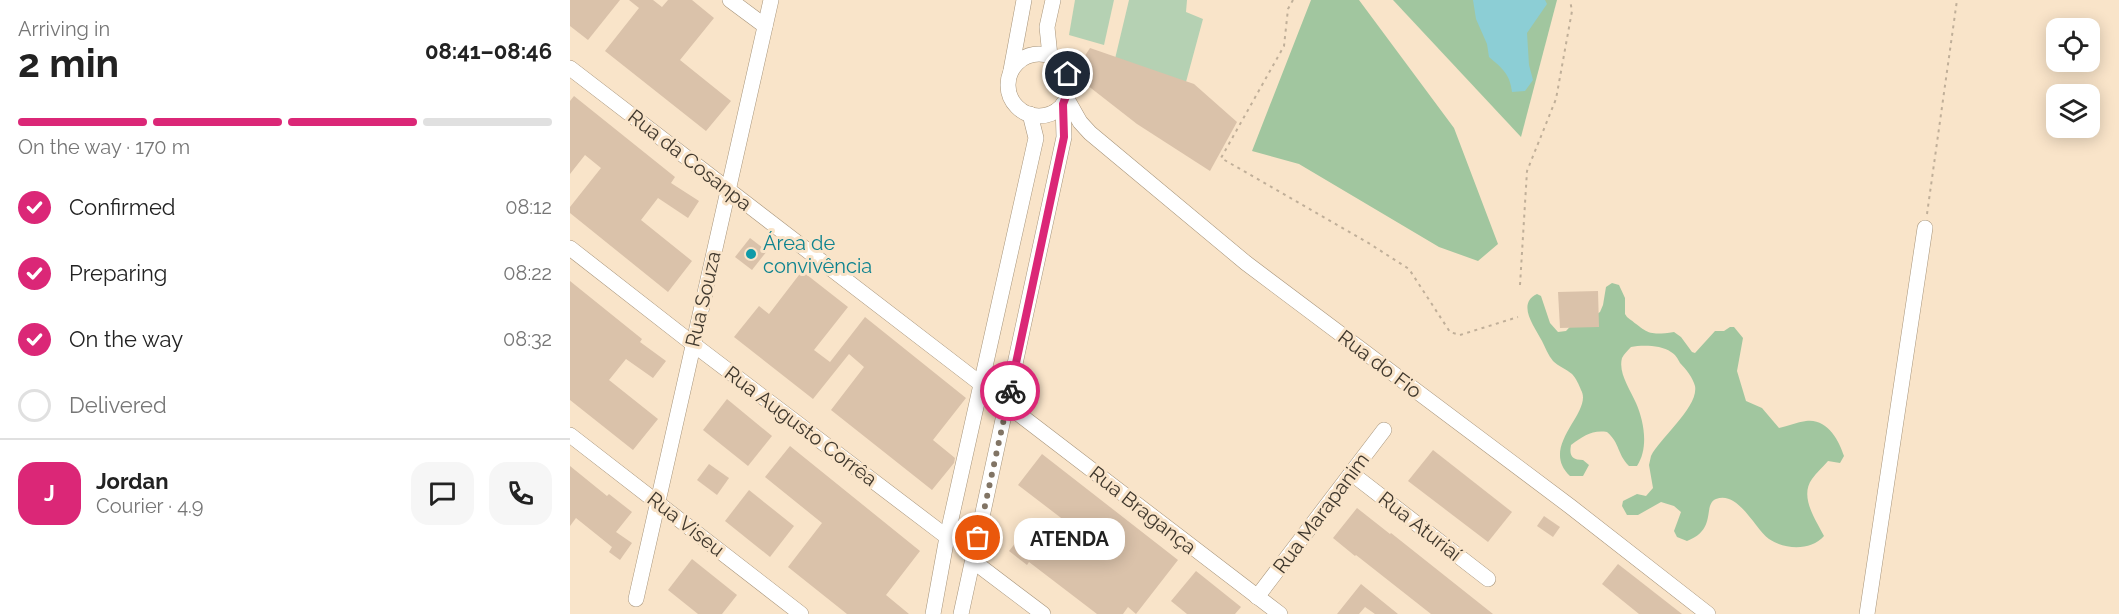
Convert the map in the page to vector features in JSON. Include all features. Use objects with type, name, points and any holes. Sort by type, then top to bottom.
[{"type":"street","points":[[730,0],[765,26]]},
{"type":"street","name":"Rua Souza","points":[[636,599],[771,0]]},
{"type":"street","points":[[1024,0],[1008,79],[1010,96],[1015,104],[1030,114],[1048,114],[1065,101]]},
{"type":"street","points":[[1050,56],[1047,27],[1053,0]]},
{"type":"street","points":[[961,614],[1064,137],[1065,101],[1070,86],[1068,74],[1060,63],[1050,56],[1032,54],[1024,57],[1011,70]]},
{"type":"street","name":"Rua da Cosanpa","points":[[570,68],[981,384]]},
{"type":"street","name":"Rua do Fio","points":[[1065,101],[1090,133],[1246,263],[1571,507],[1688,608],[1708,614]]},
{"type":"street","points":[[933,614],[947,537],[1036,138],[1030,114]]},
{"type":"street","points":[[1867,614],[1925,228]]},
{"type":"street","name":"Rua Augusto Corrêa","points":[[570,248],[947,537]]},
{"type":"street","name":"Rua Bragança","points":[[1007,405],[1280,614]]},
{"type":"street","name":"Rua Marapanim","points":[[1257,597],[1384,429]]},
{"type":"street","name":"Rua Viseu","points":[[570,435],[801,614]]},
{"type":"street","name":"Rua Aturiaí","points":[[1351,473],[1488,579]]},
{"type":"street","points":[[973,561],[1043,614]]},
{"type":"path","points":[[1293,0],[1288,9],[1284,46],[1221,158],[1371,244],[1409,269],[1449,332],[1460,335],[1518,317]]},
{"type":"path","points":[[1520,285],[1527,171],[1556,99],[1572,11],[1569,0]]},
{"type":"path","points":[[1925,228],[1957,0]]},
{"type":"green space","points":[[1075,0],[1114,0],[1104,45],[1069,35]]},
{"type":"green space","points":[[1129,0],[1187,0],[1186,12],[1203,19],[1186,82],[1114,63]]},
{"type":"green space","points":[[1311,0],[1359,0],[1454,128],[1498,244],[1478,261],[1439,247],[1299,164],[1252,151]]},
{"type":"green space","points":[[1393,0],[1557,0],[1521,137]]},
{"type":"green space","points":[[1612,283],[1619,285],[1625,298],[1627,317],[1649,332],[1659,334],[1674,332],[1681,337],[1692,352],[1695,353],[1715,331],[1724,331],[1734,327],[1743,338],[1737,371],[1746,401],[1762,408],[1779,428],[1813,421],[1831,431],[1844,456],[1840,463],[1828,461],[1812,479],[1807,493],[1813,516],[1824,536],[1819,541],[1798,547],[1775,543],[1739,505],[1724,498],[1712,502],[1703,530],[1687,541],[1677,537],[1674,531],[1681,512],[1674,506],[1661,502],[1638,515],[1627,515],[1622,506],[1623,501],[1637,494],[1646,496],[1653,488],[1649,465],[1651,456],[1685,413],[1695,394],[1695,386],[1689,374],[1674,354],[1662,348],[1631,347],[1622,358],[1623,375],[1639,410],[1643,426],[1643,451],[1637,466],[1629,466],[1607,432],[1596,432],[1584,436],[1571,445],[1572,457],[1583,460],[1589,465],[1583,476],[1570,476],[1562,465],[1560,453],[1563,441],[1580,409],[1583,399],[1581,390],[1572,374],[1555,363],[1550,356],[1529,316],[1528,304],[1537,294],[1541,296],[1550,323],[1558,332],[1566,331],[1578,318],[1594,316],[1600,312],[1606,287]]},
{"type":"water","points":[[1473,0],[1545,0],[1547,4],[1527,33],[1529,65],[1533,80],[1525,91],[1512,92],[1505,72],[1489,57],[1487,44],[1476,19]]},
{"type":"building","points":[[570,0],[620,0],[588,40],[570,26]]},
{"type":"building","points":[[629,0],[653,0],[662,7],[668,0],[692,0],[714,18],[680,60],[731,101],[706,131],[605,51],[639,8]]},
{"type":"building","points":[[1090,48],[1194,84],[1237,122],[1210,171],[1137,124],[1087,85],[1077,68]]},
{"type":"building","points":[[574,96],[675,177],[671,183],[699,201],[688,218],[658,198],[641,220],[692,261],[668,292],[570,213],[570,207],[601,168],[585,155],[570,174],[570,101]]},
{"type":"building","name":"Área de convivência","points":[[750,238],[767,251],[752,270],[735,257]]},
{"type":"building","points":[[802,271],[848,307],[814,350],[830,362],[865,317],[966,398],[933,440],[955,458],[954,463],[932,490],[831,410],[864,367],[849,354],[813,399],[734,337],[759,306],[769,314]]},
{"type":"building","points":[[570,281],[642,339],[640,342],[666,361],[653,378],[626,359],[609,380],[658,419],[633,450],[570,400]]},
{"type":"building","points":[[1598,291],[1599,327],[1560,328],[1558,292]]},
{"type":"building","points":[[727,399],[772,436],[748,466],[703,430]]},
{"type":"building","points":[[790,446],[920,551],[886,595],[909,614],[847,614],[788,567],[822,523],[765,477]]},
{"type":"building","points":[[1433,450],[1512,512],[1488,542],[1408,481]]},
{"type":"building","points":[[1042,454],[1178,560],[1136,614],[1128,607],[1123,614],[1097,614],[1029,562],[1027,565],[1009,551],[1023,533],[1053,557],[1073,531],[1069,524],[1018,485]]},
{"type":"building","points":[[709,464],[729,478],[717,495],[697,480]]},
{"type":"building","points":[[570,466],[607,496],[609,494],[632,512],[616,532],[632,543],[620,560],[609,552],[612,547],[576,518],[570,526]]},
{"type":"building","points":[[749,490],[794,526],[770,557],[725,521]]},
{"type":"building","points":[[1357,508],[1493,614],[1431,614],[1355,556],[1333,538]]},
{"type":"building","points":[[1544,516],[1560,527],[1553,537],[1537,526]]},
{"type":"building","points":[[692,559],[737,595],[722,614],[698,614],[668,590]]},
{"type":"building","points":[[1618,564],[1682,614],[1639,614],[1602,584]]},
{"type":"building","points":[[1196,571],[1241,607],[1235,614],[1187,614],[1171,601]]},
{"type":"building","points":[[1361,584],[1398,614],[1375,614],[1365,607],[1359,614],[1337,614]]},
{"type":"way so far","points":[[978,538],[1010,391]]},
{"type":"place","name":"Área de convivência","points":[[751,254]]},
{"type":"place","name":"ATENDA","points":[[978,538]]},
{"type":"route","points":[[1010,391],[1064,137],[1063,104],[1070,86],[1068,74]]}]
